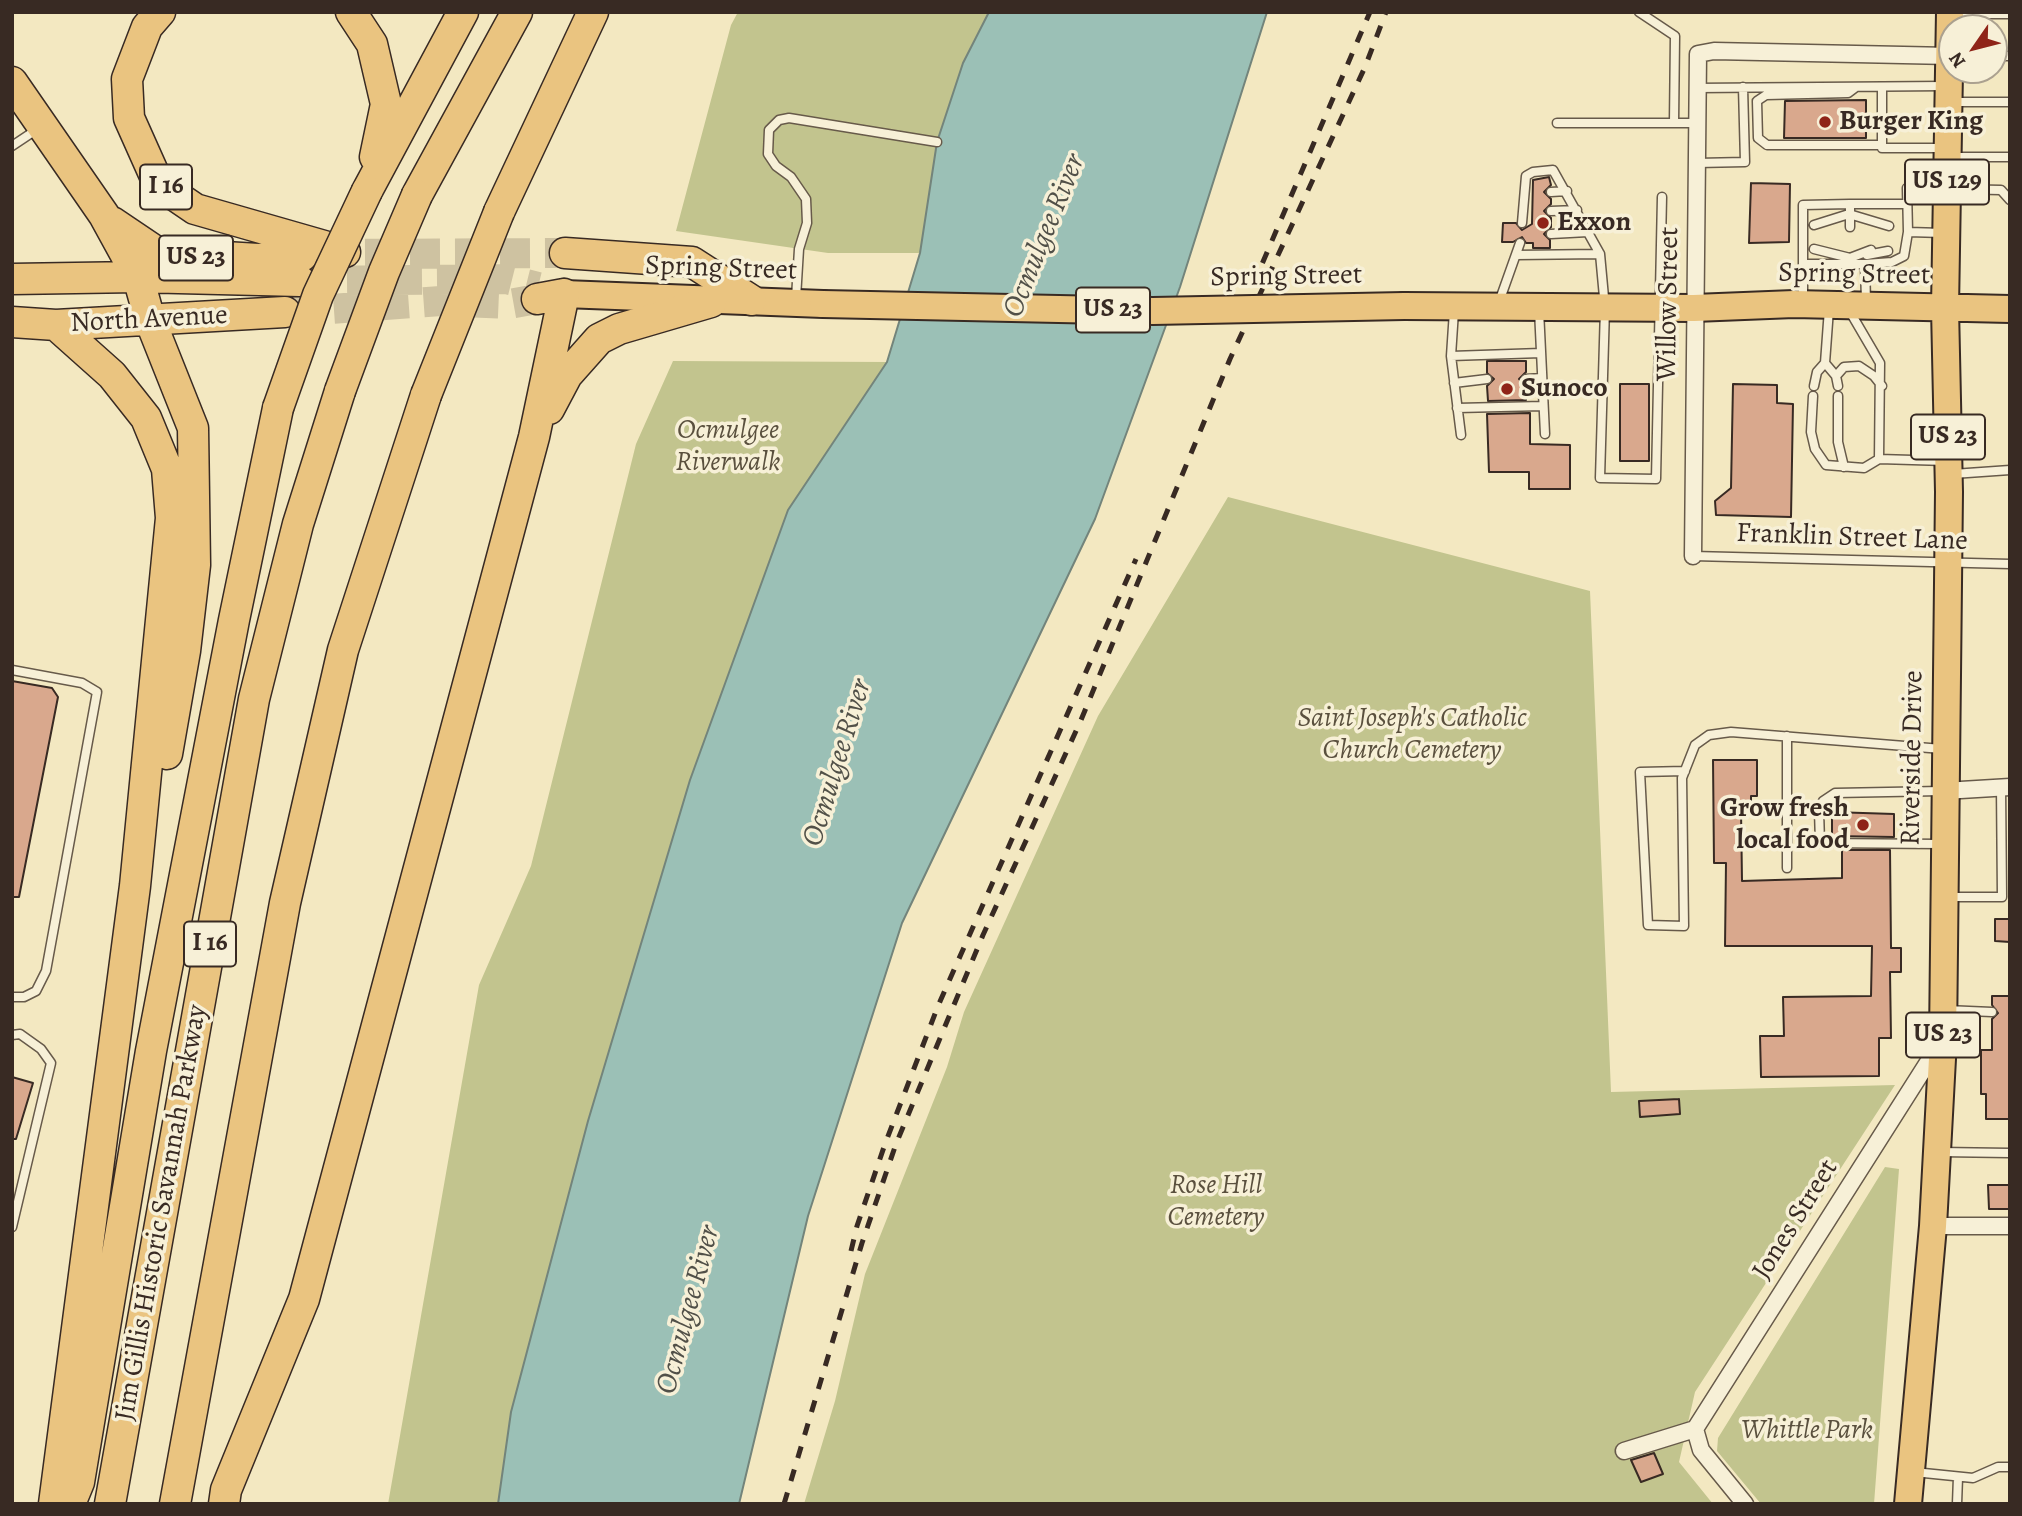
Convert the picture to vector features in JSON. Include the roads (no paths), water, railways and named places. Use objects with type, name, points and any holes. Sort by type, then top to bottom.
[{"type":"highway","name":"I 16","points":[[160,12],[147,27],[127,79],[129,118],[154,174],[173,194],[195,209],[345,252]]},
{"type":"highway","name":"I 16","points":[[351,12],[372,44],[386,104],[367,191]]},
{"type":"highway","name":"I 16","points":[[70,1504],[79,1482],[151,1051],[278,408],[318,295],[367,191],[463,12]]},
{"type":"highway","name":"Jim Gillis Historic Savannah Parkway","points":[[110,1504],[254,699],[298,524],[340,391],[384,272],[417,195],[517,12]]},
{"type":"highway","name":"I 16","points":[[175,1504],[285,903],[344,650],[426,395],[499,212],[593,12]]},
{"type":"highway","name":"US 23","points":[[12,82],[104,215],[138,277],[150,320]]},
{"type":"highway","name":"North Avenue","points":[[12,279],[138,277],[301,269],[258,259],[158,253],[104,215]]},
{"type":"highway","points":[[565,253],[692,262],[751,300]]},
{"type":"highway","points":[[225,1497],[304,1299],[372,1054],[534,437],[546,293]]},
{"type":"highway","points":[[534,437],[567,375],[599,339],[629,325],[711,302]]},
{"type":"highway","name":"North Avenue","points":[[12,322],[56,325],[285,312]]},
{"type":"highway","points":[[135,886],[164,771],[185,651],[195,565],[193,428],[150,320]]},
{"type":"highway","points":[[54,1504],[135,886],[171,518],[167,469],[146,418],[112,375],[56,325]]},
{"type":"main road","name":"Riverside Drive","points":[[1908,1504],[1933,1226],[1943,1010],[1949,467],[1945,309],[1950,84]]},
{"type":"main road","name":"Spring Street","points":[[546,293],[711,302],[751,300],[796,304],[1153,311],[1404,306],[1694,308],[1803,305],[2010,309]]},
{"type":"street","name":"Willow Street","points":[[1693,556],[1698,54],[1714,51],[1938,56]]},
{"type":"street","points":[[1944,790],[2006,787]]},
{"type":"street","name":"Jones Street","points":[[1695,1429],[1942,1040]]},
{"type":"street","points":[[1933,1226],[2010,1226]]},
{"type":"street","points":[[1624,1451],[1695,1429],[1701,1450],[1745,1504]]},
{"type":"lane","points":[[1639,12],[1675,36],[1674,123]]},
{"type":"lane","points":[[1950,13],[2010,14]]},
{"type":"lane","points":[[1697,163],[1745,162],[1743,87]]},
{"type":"lane","points":[[1856,87],[1848,93],[1766,95],[1757,101],[1758,138],[1767,145],[1882,145]]},
{"type":"lane","points":[[1696,88],[1882,87],[2010,102]]},
{"type":"lane","points":[[1882,87],[1882,148],[2010,157]]},
{"type":"lane","points":[[796,304],[799,248],[807,223],[806,199],[791,177],[776,166],[768,154],[769,130],[779,120],[800,119],[937,142]]},
{"type":"lane","points":[[1557,123],[1696,123]]},
{"type":"lane","points":[[12,146],[41,126]]},
{"type":"lane","points":[[1521,223],[1528,193],[1526,176],[1545,170],[1557,174],[1600,254],[1605,307],[1600,478],[1656,479],[1662,197]]},
{"type":"lane","points":[[1831,249],[1865,264],[1892,262],[1904,256],[1908,232],[1907,188],[2001,190],[2010,200]]},
{"type":"lane","points":[[1551,192],[1567,191]]},
{"type":"lane","points":[[1850,204],[1850,227]]},
{"type":"lane","points":[[1803,305],[1803,205],[1907,204]]},
{"type":"lane","points":[[1551,211],[1577,210]]},
{"type":"lane","points":[[1522,212],[1532,212]]},
{"type":"lane","points":[[1830,226],[1849,214]]},
{"type":"lane","points":[[1849,214],[1872,226]]},
{"type":"lane","points":[[1814,225],[1849,214],[1889,226]]},
{"type":"lane","points":[[1550,234],[1588,232]]},
{"type":"lane","points":[[1908,232],[1947,233]]},
{"type":"lane","points":[[1497,306],[1520,243]]},
{"type":"lane","points":[[1814,249],[1850,257],[1871,250]]},
{"type":"lane","points":[[1803,264],[1888,251]]},
{"type":"lane","points":[[1516,255],[1600,254]]},
{"type":"lane","points":[[1865,264],[1825,363],[1817,372],[1811,432],[1815,449],[1826,464],[1844,467],[1864,468],[1879,459],[1949,467],[2010,470]]},
{"type":"lane","points":[[1847,306],[1880,363],[1882,386],[1879,459]]},
{"type":"lane","points":[[1539,307],[1545,434]]},
{"type":"lane","points":[[1455,308],[1451,356],[1461,435]]},
{"type":"lane","points":[[1451,356],[1541,353]]},
{"type":"lane","points":[[1825,363],[1836,376],[1838,386]]},
{"type":"lane","points":[[1836,376],[1844,367],[1859,366],[1874,376],[1882,386]]},
{"type":"lane","points":[[1526,379],[1542,378]]},
{"type":"lane","points":[[1454,383],[1488,379]]},
{"type":"lane","points":[[1838,396],[1838,442],[1844,467]]},
{"type":"lane","points":[[1457,408],[1544,406]]},
{"type":"lane","name":"Franklin Street Lane","points":[[1693,556],[1948,565],[2010,564]]},
{"type":"lane","points":[[12,670],[82,683],[97,692],[46,971],[36,991],[24,998],[12,997]]},
{"type":"lane","points":[[1685,771],[1640,772],[1648,925],[1684,926],[1682,778],[1685,771],[1695,745],[1709,735],[1731,732],[1945,749]]},
{"type":"lane","points":[[1787,736],[1787,868]]},
{"type":"lane","points":[[1943,898],[2002,897],[2006,787]]},
{"type":"lane","points":[[1943,844],[1820,843],[1819,810],[1823,801],[1835,793],[1944,790]]},
{"type":"lane","points":[[1943,1010],[1992,1012]]},
{"type":"lane","points":[[12,1035],[20,1034],[41,1049],[51,1063],[12,1227]]},
{"type":"lane","points":[[1937,1152],[2010,1153]]},
{"type":"lane","points":[[1911,1472],[1973,1478],[1998,1467],[2010,1467]]},
{"type":"lane","points":[[1957,1504],[1958,1477]]},
{"type":"water","name":"Ocmulgee River","points":[[989,12],[1267,12],[1180,287],[1095,519],[902,923],[808,1216],[739,1504],[498,1504],[511,1412],[588,1121],[690,780],[788,510],[887,362],[920,253],[937,142],[963,63]]},
{"type":"tunnel","points":[[320,254],[565,253]]},
{"type":"tunnel","points":[[302,281],[506,279],[538,287]]},
{"type":"tunnel","points":[[289,312],[441,301],[509,304],[537,299]]},
{"type":"railway","points":[[1253,285],[1370,12]]},
{"type":"railway","points":[[784,1504],[862,1243],[896,1144],[983,935],[1081,720],[1230,359],[1365,67],[1386,12]]},
{"type":"railway","points":[[851,1251],[885,1144],[938,1006],[1136,559]]},
{"type":"place","name":"Burger King","points":[[1825,122]]},
{"type":"place","name":"Exxon","points":[[1543,223]]},
{"type":"place","name":"Sunoco","points":[[1507,389]]},
{"type":"place","name":"Grow fresh local food","points":[[1863,825]]},
{"type":"park label","name":"Ocmulgee Riverwalk","points":[[728,447]]},
{"type":"park label","name":"Saint Joseph's Catholic Church Cemetery","points":[[1412,735]]},
{"type":"park label","name":"Rose Hill Cemetery","points":[[1216,1202]]},
{"type":"park label","name":"Whittle Park","points":[[1807,1431]]}]
